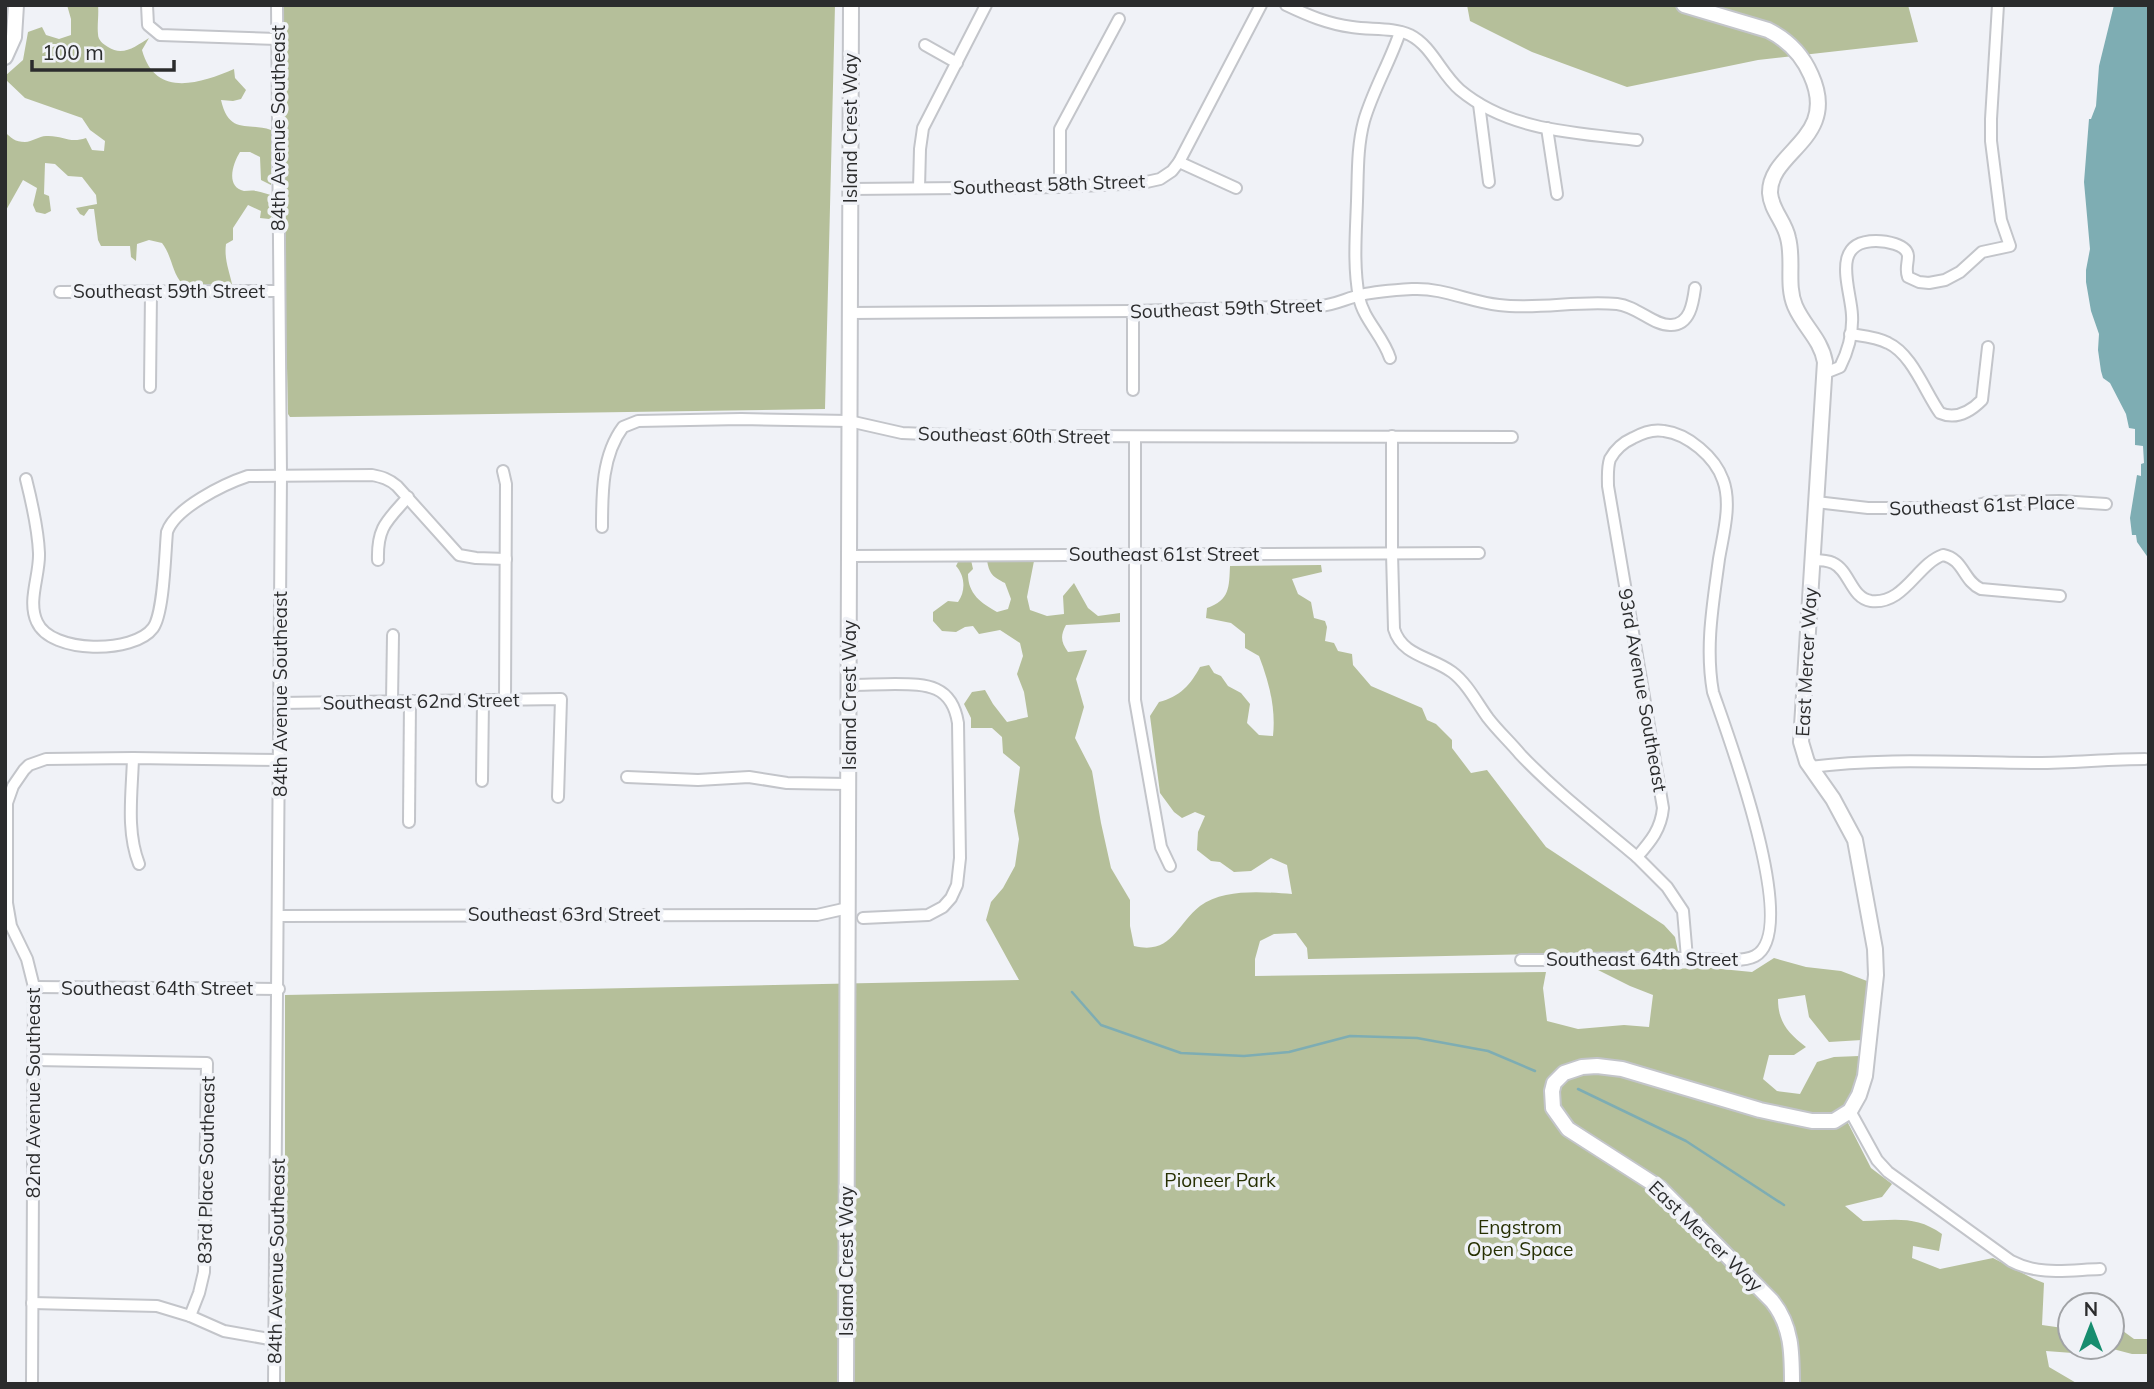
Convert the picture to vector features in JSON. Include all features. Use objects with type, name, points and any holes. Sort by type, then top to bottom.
[{"type":"street","points":[[5,57],[15,37],[16,5]]},
{"type":"street","points":[[146,5],[148,25],[155,32],[169,36],[277,39]]},
{"type":"street","name":"84th Avenue Southeast","points":[[274,1384],[281,475],[277,5]]},
{"type":"street","name":"Island Crest Way","points":[[846,1384],[850,5]]},
{"type":"street","points":[[919,188],[923,128],[986,5]]},
{"type":"street","points":[[1236,188],[1179,162],[1261,5]]},
{"type":"street","points":[[1286,5],[1328,23],[1410,35],[1421,43],[1449,80],[1479,104],[1502,115],[1547,128],[1637,140]]},
{"type":"street","name":"East Mercer Way","points":[[1684,5],[1768,30],[1779,36],[1799,53],[1817,92],[1812,127],[1776,173],[1770,193],[1788,238],[1793,299],[1823,352],[1825,373],[1801,743],[1810,767],[1833,799],[1855,840],[1875,949],[1875,983],[1865,1076],[1850,1111],[1834,1121],[1812,1121],[1760,1110],[1622,1069],[1597,1066],[1564,1073],[1554,1083],[1553,1108],[1568,1129],[1660,1188],[1772,1301],[1789,1331],[1792,1384]]},
{"type":"street","points":[[1825,373],[1840,367],[1846,356],[1852,317],[1844,275],[1845,263],[1855,248],[1872,241],[1898,246],[1908,255],[1908,277],[1913,281],[1929,283],[1951,277],[1983,252],[2010,246],[2001,220],[1991,141],[1998,5]]},
{"type":"street","points":[[1060,187],[1060,129],[1119,19]]},
{"type":"street","points":[[1390,358],[1361,305],[1356,236],[1360,145],[1368,110],[1400,32]]},
{"type":"street","points":[[925,45],[957,63]]},
{"type":"street","points":[[1479,104],[1489,182]]},
{"type":"street","points":[[1547,128],[1557,194]]},
{"type":"street","name":"Southeast 58th Street","points":[[850,189],[1060,187],[1142,183],[1160,179],[1179,162]]},
{"type":"street","name":"Southeast 59th Street","points":[[850,313],[1133,311],[1320,306],[1334,305],[1359,295],[1380,291],[1417,289],[1450,293],[1499,306],[1619,304],[1662,324],[1672,325],[1687,317],[1695,288]]},
{"type":"street","name":"Southeast 59th Street","points":[[60,292],[279,291]]},
{"type":"street","points":[[150,387],[151,292]]},
{"type":"street","points":[[1133,311],[1133,390]]},
{"type":"street","points":[[1850,334],[1890,343],[1906,357],[1936,407],[1950,417],[1959,415],[1982,400],[1988,347]]},
{"type":"street","name":"Southeast 60th Street","points":[[602,527],[606,468],[619,432],[628,423],[652,420],[849,421],[902,433],[997,436],[1512,437]]},
{"type":"street","name":"93rd Avenue Southeast","points":[[1637,857],[1654,838],[1660,826],[1663,808],[1608,486],[1608,470],[1611,459],[1629,439],[1662,430],[1679,434],[1695,445],[1718,471],[1726,493],[1712,613],[1709,665],[1713,692],[1750,799],[1764,859],[1770,922],[1767,943],[1762,951]]},
{"type":"street","points":[[1392,436],[1394,629],[1402,645],[1451,671],[1460,679],[1489,719],[1522,755],[1667,887],[1683,911],[1687,957]]},
{"type":"street","points":[[1135,437],[1135,700],[1161,846],[1170,866]]},
{"type":"street","points":[[503,471],[506,484],[505,700]]},
{"type":"street","points":[[26,479],[38,541],[34,606],[38,625],[51,638],[60,642],[97,646],[134,641],[152,629],[159,612],[170,524],[180,513],[238,479],[248,476],[372,475],[389,480],[408,497],[459,555],[506,559]]},
{"type":"street","points":[[378,560],[377,542],[382,528],[408,497]]},
{"type":"street","name":"Southeast 61st Place","points":[[1816,502],[1868,508],[1965,508],[1990,502],[2060,501],[2106,504]]},
{"type":"street","name":"Southeast 61st Street","points":[[850,556],[1479,553]]},
{"type":"street","points":[[1812,560],[1833,563],[1844,573],[1861,597],[1873,601],[1882,601],[1898,593],[1943,555],[1958,561],[1971,583],[1981,589],[2060,596]]},
{"type":"street","points":[[392,701],[393,635]]},
{"type":"street","points":[[849,685],[928,685],[944,693],[953,705],[958,723],[960,858],[957,885],[951,898],[943,907],[928,915],[863,918]]},
{"type":"street","name":"Southeast 62nd Street","points":[[280,703],[561,699],[558,797]]},
{"type":"street","points":[[482,781],[483,700]]},
{"type":"street","points":[[409,822],[410,701]]},
{"type":"street","points":[[139,864],[131,832],[133,758],[280,760]]},
{"type":"street","name":"82nd Avenue Southeast","points":[[32,1384],[34,987],[27,959],[11,926],[7,903],[7,803],[13,786],[29,765],[46,760],[133,758]]},
{"type":"street","points":[[1810,767],[1847,762],[2059,763],[2094,759],[2145,759]]},
{"type":"street","points":[[627,777],[698,780],[749,777],[787,783],[848,784]]},
{"type":"street","name":"Southeast 63rd Street","points":[[279,916],[817,915],[848,908]]},
{"type":"street","name":"Southeast 64th Street","points":[[1521,961],[1687,957],[1748,959],[1762,951]]},
{"type":"street","name":"Southeast 64th Street","points":[[34,987],[279,989]]},
{"type":"street","name":"83rd Place Southeast","points":[[35,1060],[208,1063],[205,1258],[199,1293],[190,1316]]},
{"type":"street","points":[[1850,1111],[1877,1160],[1888,1172],[2011,1261],[2042,1272],[2099,1269]]},
{"type":"street","points":[[33,1303],[143,1304],[169,1308],[224,1331],[275,1340]]},
{"type":"green space","points":[[67,5],[98,5],[99,38],[104,45],[114,50],[124,51],[149,38],[142,50],[148,65],[157,75],[168,81],[193,82],[234,69],[235,78],[246,90],[241,99],[221,100],[224,111],[234,123],[271,130],[271,185],[261,180],[260,157],[250,152],[240,152],[233,168],[234,185],[238,189],[273,196],[274,215],[269,219],[260,218],[261,211],[248,205],[233,228],[233,240],[226,244],[232,284],[183,285],[162,243],[149,240],[137,244],[136,261],[131,257],[130,246],[101,246],[94,209],[89,209],[84,216],[76,208],[97,204],[96,195],[82,177],[68,176],[55,164],[45,163],[44,194],[49,196],[51,211],[45,214],[36,212],[33,205],[37,188],[23,180],[5,212],[5,132],[22,142],[46,136],[75,140],[86,138],[92,150],[104,151],[105,141],[90,130],[82,118],[25,98],[5,79],[23,60],[28,32],[42,27],[46,35],[59,39],[71,35],[71,19]]},
{"type":"green space","points":[[282,5],[835,5],[825,409],[290,417],[285,361]]},
{"type":"green space","points":[[1467,5],[1908,5],[1918,42],[1758,60],[1627,87],[1532,52],[1470,21]]},
{"type":"green space","points":[[959,560],[971,560],[973,569],[968,574],[970,587],[981,601],[997,612],[1008,609],[1011,599],[1005,583],[990,572],[987,560],[1034,561],[1027,597],[1030,610],[1047,616],[1064,614],[1063,596],[1074,583],[1088,608],[1098,616],[1120,613],[1120,622],[1066,625],[1062,639],[1068,652],[1087,650],[1076,679],[1084,707],[1075,738],[1092,771],[1111,868],[1130,900],[1130,926],[1134,946],[1147,948],[1165,942],[1200,906],[1210,900],[1245,892],[1292,894],[1287,865],[1271,858],[1251,871],[1234,872],[1220,862],[1211,861],[1197,850],[1198,832],[1205,816],[1195,812],[1182,818],[1160,793],[1150,716],[1159,702],[1179,693],[1189,684],[1200,667],[1209,665],[1214,673],[1221,676],[1228,686],[1241,693],[1250,704],[1247,723],[1259,735],[1273,736],[1271,695],[1259,656],[1245,648],[1245,634],[1231,623],[1206,618],[1207,608],[1220,601],[1227,592],[1230,566],[1321,565],[1322,572],[1292,579],[1298,594],[1311,602],[1314,618],[1325,621],[1325,641],[1334,643],[1338,651],[1352,654],[1353,665],[1371,686],[1422,708],[1427,720],[1436,724],[1452,740],[1452,748],[1471,773],[1487,770],[1546,847],[1664,925],[1675,937],[1678,951],[1308,959],[1307,948],[1296,933],[1274,934],[1260,941],[1255,959],[1255,976],[1546,972],[1543,988],[1547,1021],[1578,1029],[1624,1025],[1649,1027],[1653,995],[1598,970],[1711,968],[1752,972],[1774,958],[1806,967],[1841,971],[1867,981],[1862,1040],[1829,1042],[1809,1017],[1805,995],[1778,999],[1785,1026],[1806,1047],[1794,1055],[1769,1055],[1763,1079],[1777,1091],[1800,1094],[1817,1062],[1834,1057],[1859,1056],[1855,1088],[1844,1108],[1848,1123],[1871,1168],[1892,1184],[1882,1197],[1845,1206],[1863,1221],[1914,1221],[1942,1234],[1939,1251],[1913,1246],[1912,1258],[1940,1269],[1993,1258],[2044,1283],[2042,1325],[2056,1327],[2056,1352],[2046,1351],[2049,1367],[2078,1384],[285,1384],[285,995],[1019,980],[986,920],[991,902],[1003,888],[1015,866],[1019,839],[1014,811],[1020,767],[1003,753],[1002,737],[992,728],[971,728],[971,718],[964,704],[972,692],[985,690],[1007,722],[1028,717],[1024,692],[1017,674],[1023,656],[1020,643],[1000,630],[979,634],[973,626],[956,632],[942,631],[933,621],[933,612],[948,601],[958,602],[961,598],[963,584],[956,566]]},
{"type":"green space","points":[[2126,1333],[2134,1339],[2149,1339],[2149,1354],[2126,1352]]},
{"type":"water","points":[[2114,5],[2149,5],[2149,559],[2137,542],[2136,535],[2132,535],[2130,518],[2137,475],[2141,476],[2141,464],[2144,463],[2143,446],[2135,445],[2135,429],[2129,428],[2126,414],[2110,383],[2103,378],[2098,350],[2099,334],[2091,311],[2086,282],[2090,249],[2084,182],[2089,119],[2096,106],[2099,66]]},
{"type":"waterway","points":[[1072,992],[1101,1025],[1181,1053],[1244,1056],[1289,1052],[1350,1036],[1417,1038],[1488,1051],[1535,1071]]},
{"type":"waterway","points":[[1578,1089],[1686,1141],[1784,1205]]},
{"type":"park label","name":"Pioneer Park","points":[[1220,1180]]},
{"type":"park label","name":"Engstrom Open Space","points":[[1520,1238]]}]
